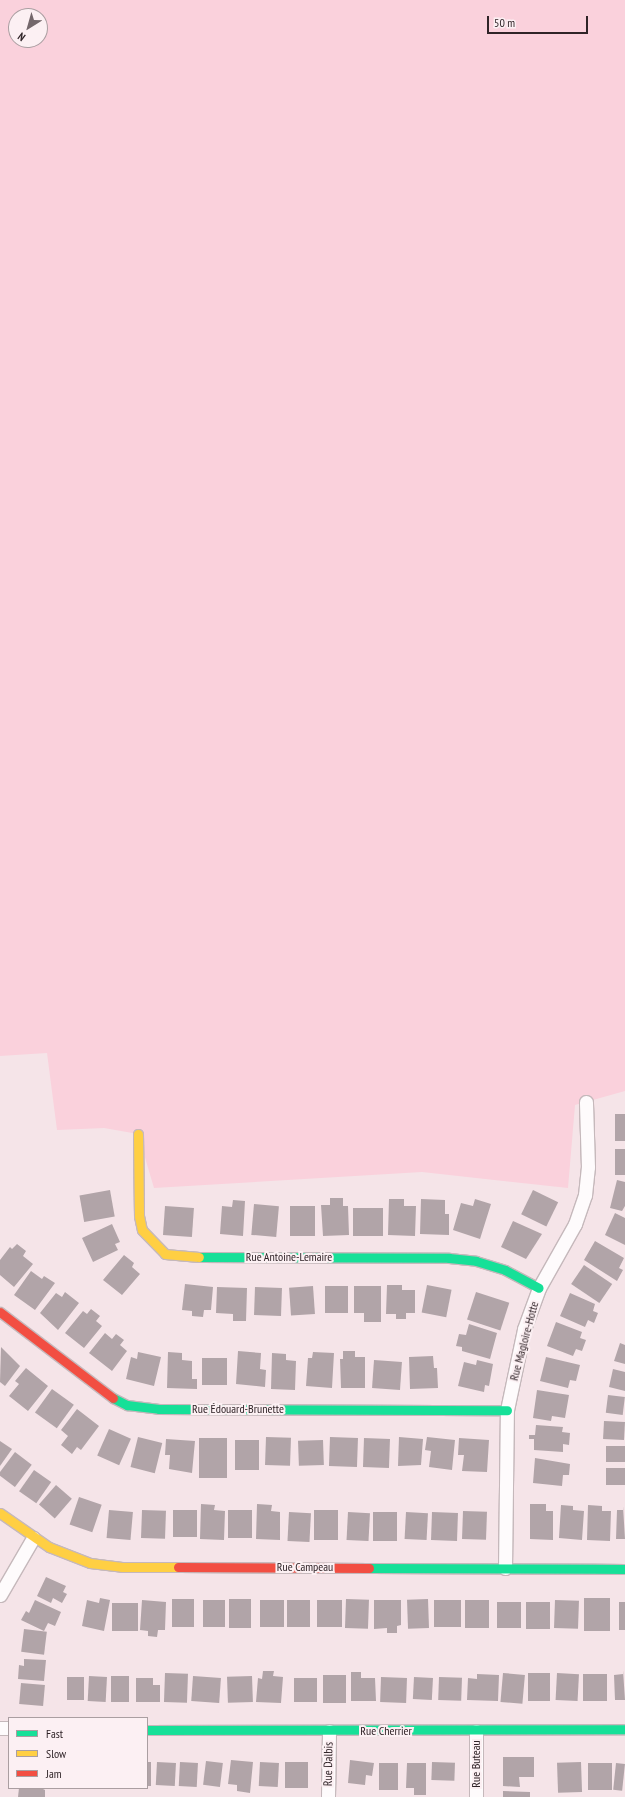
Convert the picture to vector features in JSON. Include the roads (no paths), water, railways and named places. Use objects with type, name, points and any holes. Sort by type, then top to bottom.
[{"type":"street","name":"Rue Magloire-Hotte","points":[[505,1568],[507,1410],[524,1329],[538,1288],[575,1224],[585,1195],[588,1167],[586,1102]]},
{"type":"street","name":"Rue Antoine-Lemaire","points":[[138,1134],[140,1144],[139,1216],[142,1230],[150,1241],[165,1254],[183,1257],[449,1258],[476,1261],[505,1270],[538,1288]]},
{"type":"street","name":"Rue Édouard-Brunette","points":[[0,1312],[109,1396],[128,1405],[159,1409],[507,1410]]},
{"type":"street","name":"Rue Campeau","points":[[0,1513],[33,1538],[90,1563],[122,1567],[625,1569]]},
{"type":"street","points":[[0,1596],[33,1538]]},
{"type":"street","name":"Rue Cherrier","points":[[148,1730],[476,1731],[625,1729]]},
{"type":"street","name":"Rue Dalbis","points":[[328,1797],[329,1731]]},
{"type":"street","name":"Rue Buteau","points":[[476,1731],[476,1797]]}]
